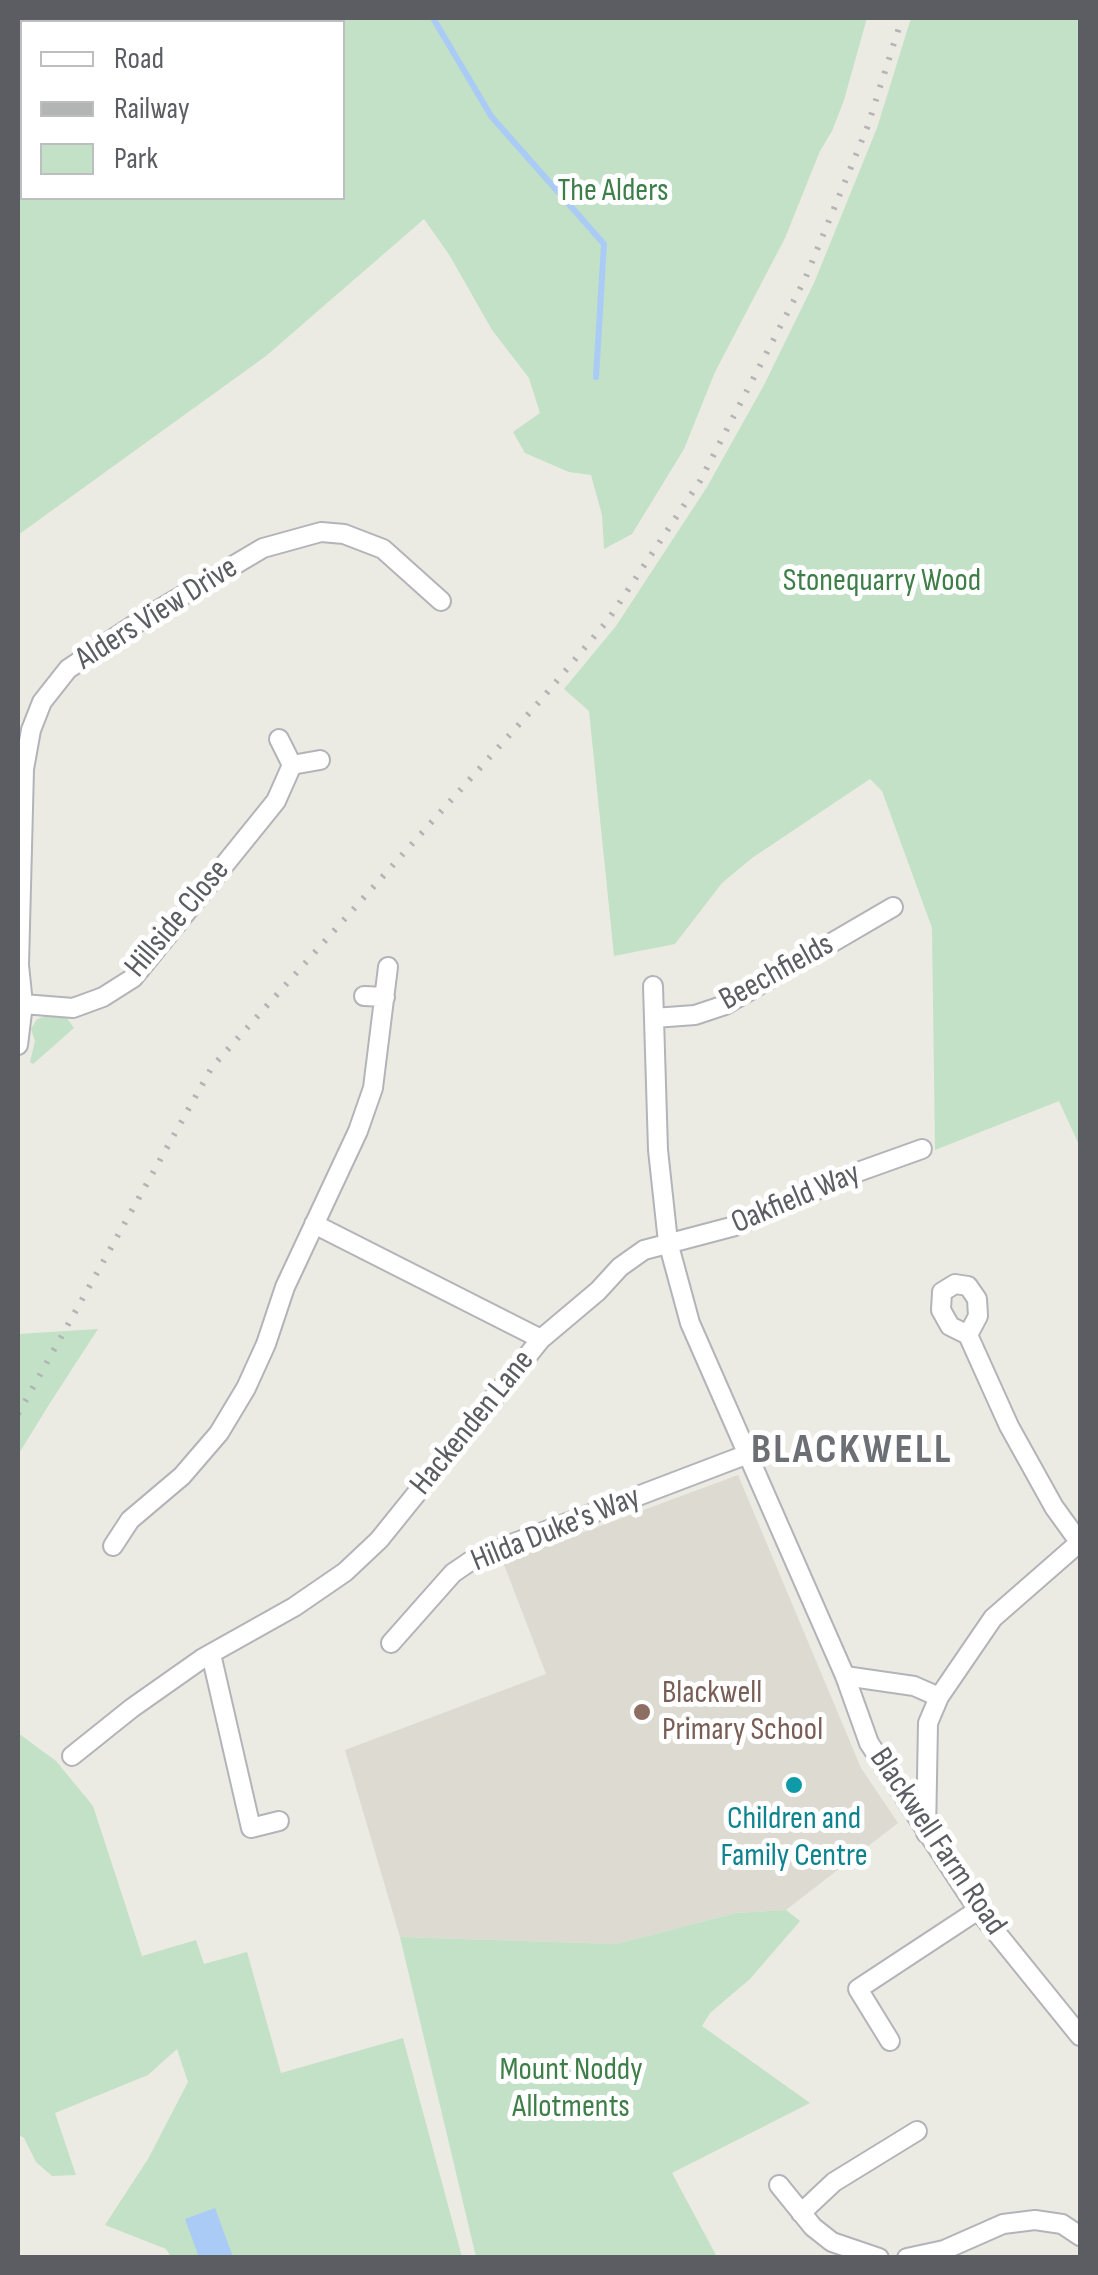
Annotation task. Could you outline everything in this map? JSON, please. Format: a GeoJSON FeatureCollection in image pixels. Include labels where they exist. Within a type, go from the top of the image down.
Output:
{"type":"FeatureCollection","features":[{"type":"Feature","properties":{"kind":"street","name":"Alders View Drive"},"geometry":{"type":"LineString","coordinates":[[18,1045],[22,1004],[24,769],[31,730],[42,702],[68,669],[142,618],[263,548],[321,532],[365,540],[384,549],[435,595],[416,606]]}},
{"type":"Feature","properties":{"kind":"street"},"geometry":{"type":"LineString","coordinates":[[279,740],[292,766],[320,760]]}},
{"type":"Feature","properties":{"kind":"street","name":"Hillside Close"},"geometry":{"type":"LineString","coordinates":[[22,1004],[72,1008],[103,997],[133,978],[276,801],[292,766]]}},
{"type":"Feature","properties":{"kind":"street","name":"Beechfields"},"geometry":{"type":"LineString","coordinates":[[654,1018],[695,1015],[725,1004],[893,908]]}},
{"type":"Feature","properties":{"kind":"street"},"geometry":{"type":"LineString","coordinates":[[113,1546],[130,1520],[182,1476],[219,1433],[253,1374],[285,1287],[374,1088],[388,966]]}},
{"type":"Feature","properties":{"kind":"street"},"geometry":{"type":"LineString","coordinates":[[653,986],[658,1150],[668,1242]]}},
{"type":"Feature","properties":{"kind":"street"},"geometry":{"type":"LineString","coordinates":[[364,996],[384,996]]}},
{"type":"Feature","properties":{"kind":"street","name":"Oakfield Way"},"geometry":{"type":"LineString","coordinates":[[668,1242],[734,1226],[855,1173],[922,1149]]}},
{"type":"Feature","properties":{"kind":"street"},"geometry":{"type":"LineString","coordinates":[[314,1224],[541,1338]]}},
{"type":"Feature","properties":{"kind":"street","name":"Hackenden Lane"},"geometry":{"type":"LineString","coordinates":[[72,1756],[132,1708],[211,1654],[332,1581],[379,1540],[541,1338],[620,1266],[644,1250],[668,1242]]}},
{"type":"Feature","properties":{"kind":"street","name":"Blackwell Farm Road"},"geometry":{"type":"LineString","coordinates":[[668,1242],[690,1323],[844,1676],[869,1743],[978,1910],[1080,2036]]}},
{"type":"Feature","properties":{"kind":"street"},"geometry":{"type":"LineString","coordinates":[[926,1833],[928,1723],[940,1698],[993,1618],[1080,1542],[1054,1506],[1009,1426],[968,1335]]}},
{"type":"Feature","properties":{"kind":"street","name":"Hilda Duke's Way"},"geometry":{"type":"LineString","coordinates":[[390,1644],[453,1573],[475,1558],[748,1454]]}},
{"type":"Feature","properties":{"kind":"street"},"geometry":{"type":"LineString","coordinates":[[211,1654],[251,1828],[279,1822]]}},
{"type":"Feature","properties":{"kind":"street"},"geometry":{"type":"LineString","coordinates":[[844,1676],[914,1686],[940,1698]]}},
{"type":"Feature","properties":{"kind":"street"},"geometry":{"type":"LineString","coordinates":[[890,2041],[858,1990],[978,1910]]}},
{"type":"Feature","properties":{"kind":"street"},"geometry":{"type":"LineString","coordinates":[[801,2212],[834,2182],[917,2130]]}},
{"type":"Feature","properties":{"kind":"street"},"geometry":{"type":"LineString","coordinates":[[779,2186],[813,2228],[832,2242],[879,2258]]}},
{"type":"Feature","properties":{"kind":"street"},"geometry":{"type":"LineString","coordinates":[[907,2258],[944,2254],[1004,2224],[1035,2220],[1062,2224],[1080,2236]]}},
{"type":"Feature","properties":{"kind":"shaded area","name":"Blackwell Primary School"},"geometry":{"type":"Polygon","coordinates":[[[738,1475],[861,1768],[898,1823],[786,1910],[736,1913],[616,1944],[400,1937],[345,1750],[546,1674],[503,1562],[738,1475]]]}},
{"type":"Feature","properties":{"kind":"green space","name":"The Alders"},"geometry":{"type":"Polygon","coordinates":[[[18,18],[867,18],[844,100],[785,238],[715,372],[684,449],[632,534],[604,549],[602,515],[591,475],[569,472],[525,453],[513,432],[540,413],[529,378],[492,330],[424,219],[266,356],[18,535],[18,18]]]}},
{"type":"Feature","properties":{"kind":"green space","name":"Stonequarry Wood"},"geometry":{"type":"Polygon","coordinates":[[[911,18],[1080,18],[1080,1147],[1059,1101],[935,1150],[932,928],[882,791],[870,779],[752,858],[722,883],[675,944],[614,956],[589,711],[564,689],[616,626],[707,487],[764,385],[814,283],[877,128],[911,18]]]}},
{"type":"Feature","properties":{"kind":"green space"},"geometry":{"type":"Polygon","coordinates":[[[62,1011],[74,1028],[33,1064],[30,1062],[35,1041],[31,1029],[37,1019],[62,1011]]]}},
{"type":"Feature","properties":{"kind":"green space"},"geometry":{"type":"Polygon","coordinates":[[[98,1329],[50,1403],[18,1455],[18,1334],[98,1329]]]}},
{"type":"Feature","properties":{"kind":"green space"},"geometry":{"type":"Polygon","coordinates":[[[18,1733],[56,1761],[93,1806],[142,1956],[196,1940],[204,1964],[247,1952],[281,2073],[403,2038],[462,2257],[171,2257],[166,2249],[105,2225],[148,2159],[188,2082],[177,2049],[148,2075],[55,2113],[76,2175],[52,2176],[36,2162],[18,2134],[18,1733]]]}},
{"type":"Feature","properties":{"kind":"green space","name":"Mount Noddy Allotments"},"geometry":{"type":"Polygon","coordinates":[[[786,1910],[800,1921],[750,1979],[710,2013],[702,2026],[810,2103],[672,2173],[717,2257],[476,2257],[400,1937],[616,1944],[736,1913],[786,1910]]]}},
{"type":"Feature","properties":{"kind":"water"},"geometry":{"type":"Polygon","coordinates":[[[215,2208],[233,2257],[199,2257],[185,2219],[215,2208]]]}},
{"type":"Feature","properties":{"kind":"waterway"},"geometry":{"type":"LineString","coordinates":[[433,18],[491,116],[604,244],[596,377]]}},
{"type":"Feature","properties":{"kind":"railway"},"geometry":{"type":"LineString","coordinates":[[18,1414],[212,1067],[608,620],[700,481],[805,279],[867,128],[902,18]]}},
{"type":"Feature","properties":{"kind":"place","name":"Blackwell Primary School"},"geometry":{"type":"Point","coordinates":[642,1712]}},
{"type":"Feature","properties":{"kind":"place","name":"Children and Family Centre"},"geometry":{"type":"Point","coordinates":[794,1785]}},
{"type":"Feature","properties":{"kind":"district","name":"BLACKWELL"},"geometry":{"type":"Point","coordinates":[852,1451]}}]}
